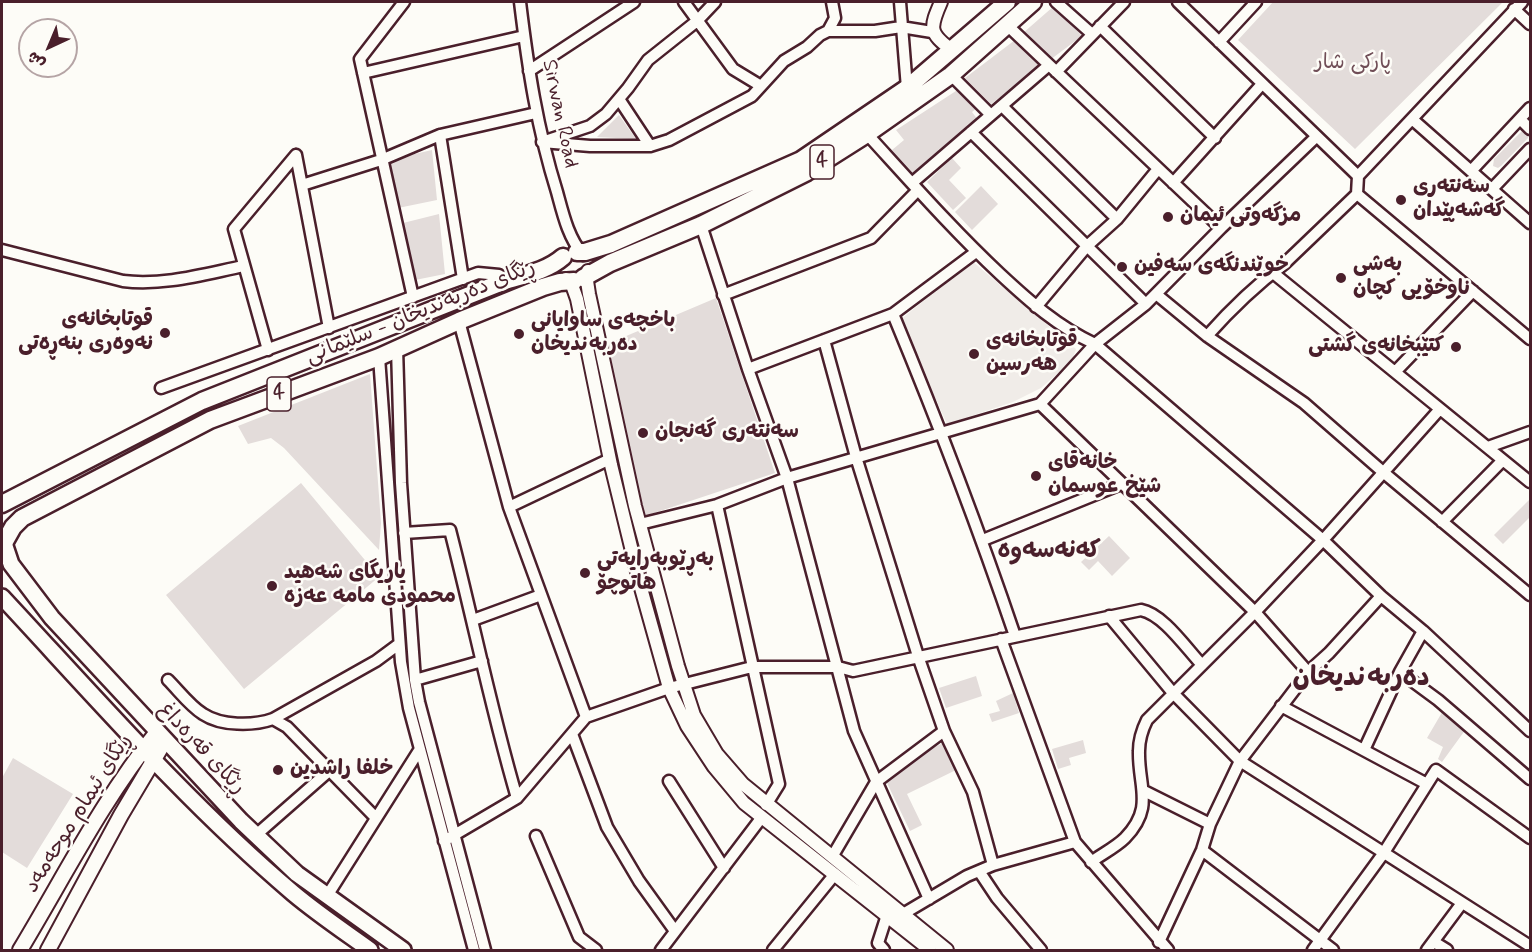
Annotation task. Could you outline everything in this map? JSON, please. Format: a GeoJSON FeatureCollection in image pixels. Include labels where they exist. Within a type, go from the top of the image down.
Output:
{"type":"FeatureCollection","features":[{"type":"Feature","properties":{"kind":"highway","name":"4"},"geometry":{"type":"LineString","coordinates":[[576,267],[611,244],[801,160],[907,88],[1007,2]]}},
{"type":"Feature","properties":{"kind":"highway","name":"4"},"geometry":{"type":"LineString","coordinates":[[576,267],[610,262],[701,225],[807,172],[867,134],[951,75],[1033,2]]}},
{"type":"Feature","properties":{"kind":"highway","name":"ڕێگای دەربەندیخان - سلێمانی"},"geometry":{"type":"LineString","coordinates":[[2,504],[202,401],[505,281],[542,270],[556,263],[576,267]]}},
{"type":"Feature","properties":{"kind":"highway","name":"ڕێگای دەربەندیخان - سلێمانی"},"geometry":{"type":"LineString","coordinates":[[3,539],[22,518],[210,420],[379,357],[459,321],[554,283],[576,267]]}},
{"type":"Feature","properties":{"kind":"main road","name":"ڕێگای قەرەداغ"},"geometry":{"type":"LineString","coordinates":[[3,539],[11,564],[52,618],[256,836],[297,874],[403,951]]}},
{"type":"Feature","properties":{"kind":"main road","name":"ڕێگای قەرەداغ"},"geometry":{"type":"LineString","coordinates":[[2,597],[149,754],[216,821],[294,894],[370,951]]}},
{"type":"Feature","properties":{"kind":"main road","name":"ڕێگای ئیمام موحەمەد"},"geometry":{"type":"LineString","coordinates":[[20,951],[106,805],[161,737]]}},
{"type":"Feature","properties":{"kind":"main road","name":"ڕێگای ئیمام موحەمەد"},"geometry":{"type":"LineString","coordinates":[[48,951],[121,815],[149,754]]}},
{"type":"Feature","properties":{"kind":"main road"},"geometry":{"type":"LineString","coordinates":[[106,805],[121,815]]}},
{"type":"Feature","properties":{"kind":"street"},"geometry":{"type":"LineString","coordinates":[[404,2],[360,59],[413,297]]}},
{"type":"Feature","properties":{"kind":"street","name":"Sirwan Road"},"geometry":{"type":"LineString","coordinates":[[520,2],[529,71],[542,142],[569,232],[576,267]]}},
{"type":"Feature","properties":{"kind":"street"},"geometry":{"type":"LineString","coordinates":[[529,71],[634,2]]}},
{"type":"Feature","properties":{"kind":"street"},"geometry":{"type":"LineString","coordinates":[[684,2],[733,69],[761,86]]}},
{"type":"Feature","properties":{"kind":"street"},"geometry":{"type":"LineString","coordinates":[[542,142],[590,126],[606,114],[648,60],[697,21],[715,2]]}},
{"type":"Feature","properties":{"kind":"street"},"geometry":{"type":"LineString","coordinates":[[828,31],[835,18],[832,2]]}},
{"type":"Feature","properties":{"kind":"street"},"geometry":{"type":"LineString","coordinates":[[900,2],[907,88]]}},
{"type":"Feature","properties":{"kind":"street"},"geometry":{"type":"LineString","coordinates":[[941,2],[932,23],[932,32],[939,41],[952,50]]}},
{"type":"Feature","properties":{"kind":"street"},"geometry":{"type":"LineString","coordinates":[[1056,2],[1096,30],[1215,138]]}},
{"type":"Feature","properties":{"kind":"street"},"geometry":{"type":"LineString","coordinates":[[723,295],[871,238],[915,186],[971,132],[1053,68],[1124,2]]}},
{"type":"Feature","properties":{"kind":"street"},"geometry":{"type":"LineString","coordinates":[[1178,2],[1358,176]]}},
{"type":"Feature","properties":{"kind":"street"},"geometry":{"type":"LineString","coordinates":[[1219,42],[1256,2]]}},
{"type":"Feature","properties":{"kind":"street"},"geometry":{"type":"LineString","coordinates":[[1207,336],[1231,309],[1284,264],[1357,194],[1358,176],[1518,5],[1530,24]]}},
{"type":"Feature","properties":{"kind":"street"},"geometry":{"type":"LineString","coordinates":[[1007,25],[1221,228]]}},
{"type":"Feature","properties":{"kind":"street"},"geometry":{"type":"LineString","coordinates":[[542,142],[590,146],[650,146],[669,140],[752,96],[784,61],[807,48],[820,35],[828,31],[875,31],[902,27],[932,32]]}},
{"type":"Feature","properties":{"kind":"street"},"geometry":{"type":"LineString","coordinates":[[363,73],[524,36]]}},
{"type":"Feature","properties":{"kind":"street"},"geometry":{"type":"LineString","coordinates":[[951,75],[991,115]]}},
{"type":"Feature","properties":{"kind":"street"},"geometry":{"type":"LineString","coordinates":[[1173,183],[1262,84]]}},
{"type":"Feature","properties":{"kind":"street"},"geometry":{"type":"LineString","coordinates":[[619,99],[650,146]]}},
{"type":"Feature","properties":{"kind":"street"},"geometry":{"type":"LineString","coordinates":[[1002,106],[1117,219]]}},
{"type":"Feature","properties":{"kind":"street"},"geometry":{"type":"LineString","coordinates":[[1471,171],[1530,108]]}},
{"type":"Feature","properties":{"kind":"street"},"geometry":{"type":"LineString","coordinates":[[302,185],[381,160],[440,135],[536,113]]}},
{"type":"Feature","properties":{"kind":"street"},"geometry":{"type":"LineString","coordinates":[[1412,119],[1530,223]]}},
{"type":"Feature","properties":{"kind":"street"},"geometry":{"type":"LineString","coordinates":[[1520,119],[1530,129]]}},
{"type":"Feature","properties":{"kind":"street"},"geometry":{"type":"LineString","coordinates":[[971,132],[1146,304]]}},
{"type":"Feature","properties":{"kind":"street"},"geometry":{"type":"LineString","coordinates":[[867,134],[976,252],[1036,307],[1076,335],[1095,344],[1323,540],[1381,596],[1423,631],[1530,731]]}},
{"type":"Feature","properties":{"kind":"street"},"geometry":{"type":"LineString","coordinates":[[440,135],[463,279]]}},
{"type":"Feature","properties":{"kind":"street"},"geometry":{"type":"LineString","coordinates":[[640,524],[717,505],[787,478],[1040,404],[1095,344],[1146,304],[1316,137]]}},
{"type":"Feature","properties":{"kind":"street"},"geometry":{"type":"LineString","coordinates":[[1492,189],[1530,148]]}},
{"type":"Feature","properties":{"kind":"street"},"geometry":{"type":"LineString","coordinates":[[268,350],[234,229],[296,154],[329,328]]}},
{"type":"Feature","properties":{"kind":"street"},"geometry":{"type":"LineString","coordinates":[[1036,307],[1087,246],[1117,219],[1158,169]]}},
{"type":"Feature","properties":{"kind":"street"},"geometry":{"type":"LineString","coordinates":[[1357,194],[1530,339]]}},
{"type":"Feature","properties":{"kind":"street"},"geometry":{"type":"LineString","coordinates":[[701,225],[748,369],[787,478],[854,731],[929,899]]}},
{"type":"Feature","properties":{"kind":"street"},"geometry":{"type":"LineString","coordinates":[[2,250],[123,281],[141,283],[158,283],[244,266]]}},
{"type":"Feature","properties":{"kind":"street"},"geometry":{"type":"LineString","coordinates":[[748,369],[893,314],[976,252]]}},
{"type":"Feature","properties":{"kind":"street"},"geometry":{"type":"LineString","coordinates":[[576,267],[577,299],[610,459],[641,588],[669,688],[687,726],[714,767],[744,803],[764,811],[832,857],[947,951]]}},
{"type":"Feature","properties":{"kind":"street"},"geometry":{"type":"LineString","coordinates":[[576,267],[589,294],[640,524],[694,715],[717,754],[764,811],[835,874],[930,951]]}},
{"type":"Feature","properties":{"kind":"street"},"geometry":{"type":"LineString","coordinates":[[1272,272],[1530,482]]}},
{"type":"Feature","properties":{"kind":"street"},"geometry":{"type":"LineString","coordinates":[[161,388],[463,279],[485,273],[500,274],[505,281]]}},
{"type":"Feature","properties":{"kind":"street"},"geometry":{"type":"LineString","coordinates":[[1395,372],[1473,291]]}},
{"type":"Feature","properties":{"kind":"street"},"geometry":{"type":"LineString","coordinates":[[1156,294],[1207,336],[1304,403],[1530,596]]}},
{"type":"Feature","properties":{"kind":"street"},"geometry":{"type":"LineString","coordinates":[[893,314],[983,540],[1015,636]]}},
{"type":"Feature","properties":{"kind":"street"},"geometry":{"type":"LineString","coordinates":[[459,321],[509,507],[586,717]]}},
{"type":"Feature","properties":{"kind":"street"},"geometry":{"type":"LineString","coordinates":[[824,340],[856,457],[918,656],[944,730],[973,792],[993,865]]}},
{"type":"Feature","properties":{"kind":"street"},"geometry":{"type":"LineString","coordinates":[[397,348],[401,483],[415,680],[485,951]]}},
{"type":"Feature","properties":{"kind":"street"},"geometry":{"type":"LineString","coordinates":[[379,357],[399,644],[409,708],[474,951]]}},
{"type":"Feature","properties":{"kind":"street"},"geometry":{"type":"LineString","coordinates":[[1040,404],[1256,612],[1308,672]]}},
{"type":"Feature","properties":{"kind":"street"},"geometry":{"type":"LineString","coordinates":[[1091,862],[1118,843],[1130,831],[1143,811],[1144,791],[1138,753],[1140,737],[1147,720],[1256,612],[1440,409]]}},
{"type":"Feature","properties":{"kind":"street"},"geometry":{"type":"LineString","coordinates":[[1488,447],[1530,432]]}},
{"type":"Feature","properties":{"kind":"street"},"geometry":{"type":"LineString","coordinates":[[509,507],[610,459]]}},
{"type":"Feature","properties":{"kind":"street"},"geometry":{"type":"LineString","coordinates":[[1442,522],[1503,460]]}},
{"type":"Feature","properties":{"kind":"street"},"geometry":{"type":"LineString","coordinates":[[983,540],[1121,484]]}},
{"type":"Feature","properties":{"kind":"street"},"geometry":{"type":"LineString","coordinates":[[661,951],[764,811],[778,784],[717,505]]}},
{"type":"Feature","properties":{"kind":"street"},"geometry":{"type":"LineString","coordinates":[[404,533],[450,530],[499,736],[517,798]]}},
{"type":"Feature","properties":{"kind":"street"},"geometry":{"type":"LineString","coordinates":[[473,620],[541,595]]}},
{"type":"Feature","properties":{"kind":"street"},"geometry":{"type":"LineString","coordinates":[[1159,942],[1240,761],[1308,672],[1329,653],[1381,596]]}},
{"type":"Feature","properties":{"kind":"street"},"geometry":{"type":"LineString","coordinates":[[444,841],[517,798],[586,717],[669,688],[752,667],[838,667],[853,671],[1134,610],[1148,611],[1161,621],[1202,664]]}},
{"type":"Feature","properties":{"kind":"street"},"geometry":{"type":"LineString","coordinates":[[1109,616],[1173,693],[1240,761],[1530,946]]}},
{"type":"Feature","properties":{"kind":"street"},"geometry":{"type":"LineString","coordinates":[[1364,750],[1400,672],[1423,631]]}},
{"type":"Feature","properties":{"kind":"street"},"geometry":{"type":"LineString","coordinates":[[1001,639],[1075,842],[1168,951]]}},
{"type":"Feature","properties":{"kind":"street"},"geometry":{"type":"LineString","coordinates":[[168,680],[203,715],[229,723],[259,723],[273,719],[376,661],[399,644]]}},
{"type":"Feature","properties":{"kind":"street"},"geometry":{"type":"LineString","coordinates":[[415,680],[482,661]]}},
{"type":"Feature","properties":{"kind":"street"},"geometry":{"type":"LineString","coordinates":[[1400,672],[1438,700],[1530,779]]}},
{"type":"Feature","properties":{"kind":"street"},"geometry":{"type":"LineString","coordinates":[[1281,706],[1427,784]]}},
{"type":"Feature","properties":{"kind":"street"},"geometry":{"type":"LineString","coordinates":[[273,719],[287,727],[376,818]]}},
{"type":"Feature","properties":{"kind":"street"},"geometry":{"type":"LineString","coordinates":[[832,857],[876,782],[944,730]]}},
{"type":"Feature","properties":{"kind":"street"},"geometry":{"type":"LineString","coordinates":[[572,734],[607,826],[639,881],[675,931]]}},
{"type":"Feature","properties":{"kind":"street"},"geometry":{"type":"LineString","coordinates":[[327,896],[420,749]]}},
{"type":"Feature","properties":{"kind":"street"},"geometry":{"type":"LineString","coordinates":[[1313,951],[1383,854],[1436,770],[1530,838]]}},
{"type":"Feature","properties":{"kind":"street"},"geometry":{"type":"LineString","coordinates":[[256,836],[329,771]]}},
{"type":"Feature","properties":{"kind":"street"},"geometry":{"type":"LineString","coordinates":[[669,781],[724,868]]}},
{"type":"Feature","properties":{"kind":"street"},"geometry":{"type":"LineString","coordinates":[[1144,791],[1210,824]]}},
{"type":"Feature","properties":{"kind":"street"},"geometry":{"type":"LineString","coordinates":[[537,836],[579,938],[596,951]]}},
{"type":"Feature","properties":{"kind":"street"},"geometry":{"type":"LineString","coordinates":[[903,914],[993,865],[1075,842]]}},
{"type":"Feature","properties":{"kind":"street"},"geometry":{"type":"LineString","coordinates":[[1202,850],[1333,951]]}},
{"type":"Feature","properties":{"kind":"street"},"geometry":{"type":"LineString","coordinates":[[979,871],[997,898],[1041,951]]}},
{"type":"Feature","properties":{"kind":"street"},"geometry":{"type":"LineString","coordinates":[[773,951],[835,874]]}},
{"type":"Feature","properties":{"kind":"street"},"geometry":{"type":"LineString","coordinates":[[1447,951],[1430,946],[1462,903]]}},
{"type":"Feature","properties":{"kind":"street"},"geometry":{"type":"LineString","coordinates":[[884,951],[879,943],[887,915]]}},
{"type":"Feature","properties":{"kind":"shaded area"},"geometry":{"type":"Polygon","coordinates":[[[972,261],[1076,349],[1072,361],[1041,388],[1013,402],[947,424],[900,320],[972,261]]]}},
{"type":"Feature","properties":{"kind":"green space","name":"پاركى شار"},"geometry":{"type":"Polygon","coordinates":[[[1273,2],[1503,2],[1355,149],[1238,40],[1273,2]]]}},
{"type":"Feature","properties":{"kind":"green space"},"geometry":{"type":"Polygon","coordinates":[[[1054,6],[1082,36],[991,104],[965,78],[1015,40],[1054,6]]]}},
{"type":"Feature","properties":{"kind":"green space"},"geometry":{"type":"Polygon","coordinates":[[[959,89],[977,108],[972,112],[978,120],[914,174],[892,150],[904,140],[896,130],[959,89]]]}},
{"type":"Feature","properties":{"kind":"green space"},"geometry":{"type":"Polygon","coordinates":[[[619,115],[636,139],[597,137],[619,115]]]}},
{"type":"Feature","properties":{"kind":"green space"},"geometry":{"type":"Polygon","coordinates":[[[1524,129],[1529,133],[1528,138],[1501,166],[1498,168],[1493,166],[1494,159],[1524,129]]]}},
{"type":"Feature","properties":{"kind":"green space"},"geometry":{"type":"Polygon","coordinates":[[[432,150],[437,200],[398,208],[388,160],[432,150]]]}},
{"type":"Feature","properties":{"kind":"green space"},"geometry":{"type":"Polygon","coordinates":[[[952,158],[961,168],[949,180],[966,198],[953,210],[927,182],[952,158]]]}},
{"type":"Feature","properties":{"kind":"green space"},"geometry":{"type":"Polygon","coordinates":[[[981,186],[998,204],[972,230],[955,212],[981,186]]]}},
{"type":"Feature","properties":{"kind":"green space"},"geometry":{"type":"Polygon","coordinates":[[[439,214],[445,274],[415,280],[403,223],[439,214]]]}},
{"type":"Feature","properties":{"kind":"green space"},"geometry":{"type":"Polygon","coordinates":[[[716,298],[775,473],[645,516],[605,345],[716,298]]]}},
{"type":"Feature","properties":{"kind":"green space"},"geometry":{"type":"Polygon","coordinates":[[[370,374],[381,523],[379,550],[284,448],[271,438],[248,444],[238,426],[370,374]]]}},
{"type":"Feature","properties":{"kind":"green space","name":"یاریگاى شه‌هید محمودى مامه‌ عه‌زه"},"geometry":{"type":"Polygon","coordinates":[[[301,483],[379,577],[244,689],[166,595],[301,483]]]}},
{"type":"Feature","properties":{"kind":"green space"},"geometry":{"type":"Polygon","coordinates":[[[1530,499],[1530,517],[1503,544],[1494,535],[1530,499]]]}},
{"type":"Feature","properties":{"kind":"green space"},"geometry":{"type":"Polygon","coordinates":[[[1109,536],[1130,558],[1112,576],[1098,561],[1089,570],[1081,562],[1109,536]]]}},
{"type":"Feature","properties":{"kind":"green space"},"geometry":{"type":"Polygon","coordinates":[[[976,676],[982,696],[946,708],[939,688],[976,676]]]}},
{"type":"Feature","properties":{"kind":"green space"},"geometry":{"type":"Polygon","coordinates":[[[1013,693],[1019,713],[992,722],[989,714],[1000,711],[996,701],[1013,693]]]}},
{"type":"Feature","properties":{"kind":"green space"},"geometry":{"type":"Polygon","coordinates":[[[1444,709],[1466,729],[1442,762],[1438,759],[1443,747],[1427,738],[1444,709]]]}},
{"type":"Feature","properties":{"kind":"green space"},"geometry":{"type":"Polygon","coordinates":[[[1083,740],[1086,753],[1069,758],[1071,765],[1058,769],[1052,749],[1083,740]]]}},
{"type":"Feature","properties":{"kind":"green space"},"geometry":{"type":"Polygon","coordinates":[[[943,743],[956,770],[907,794],[922,825],[910,831],[887,783],[914,757],[943,743]]]}},
{"type":"Feature","properties":{"kind":"green space"},"geometry":{"type":"Polygon","coordinates":[[[13,758],[73,794],[27,868],[2,852],[2,778],[13,758]]]}},
{"type":"Feature","properties":{"kind":"place","name":"سەنتەری گەشەپێدان"},"geometry":{"type":"Point","coordinates":[1401,200]}},
{"type":"Feature","properties":{"kind":"place","name":"مزگەوتی ئیمان"},"geometry":{"type":"Point","coordinates":[1168,217]}},
{"type":"Feature","properties":{"kind":"place","name":"خوێندنگەی سەفین"},"geometry":{"type":"Point","coordinates":[1122,267]}},
{"type":"Feature","properties":{"kind":"place","name":"بەشی ناوخۆیی کچان"},"geometry":{"type":"Point","coordinates":[1341,278]}},
{"type":"Feature","properties":{"kind":"place","name":"قوتابخانەی نەوەری بنەڕەتی"},"geometry":{"type":"Point","coordinates":[165,333]}},
{"type":"Feature","properties":{"kind":"place","name":"باخچەی ساوایانی دەربەندیخان"},"geometry":{"type":"Point","coordinates":[519,334]}},
{"type":"Feature","properties":{"kind":"place","name":"کتێبخانەی گشتی"},"geometry":{"type":"Point","coordinates":[1456,347]}},
{"type":"Feature","properties":{"kind":"place","name":"قوتابخانەی هەرسین"},"geometry":{"type":"Point","coordinates":[974,354]}},
{"type":"Feature","properties":{"kind":"place","name":"سەنتەری گەنجان"},"geometry":{"type":"Point","coordinates":[643,433]}},
{"type":"Feature","properties":{"kind":"place","name":"خانەقای شێخ عوسمان"},"geometry":{"type":"Point","coordinates":[1036,476]}},
{"type":"Feature","properties":{"kind":"place","name":"بەڕێوبەرایەتی هاتوچۆ"},"geometry":{"type":"Point","coordinates":[585,573]}},
{"type":"Feature","properties":{"kind":"place","name":"یاریگاى شه‌هید محمودى مامه‌ عه‌زه"},"geometry":{"type":"Point","coordinates":[272,586]}},
{"type":"Feature","properties":{"kind":"place","name":"خلفا راشدين"},"geometry":{"type":"Point","coordinates":[278,770]}},
{"type":"Feature","properties":{"kind":"district","name":"کەنەسەوە"},"geometry":{"type":"Point","coordinates":[1049,552]}},
{"type":"Feature","properties":{"kind":"district","name":"دەربەندیخان"},"geometry":{"type":"Point","coordinates":[1361,679]}}]}
